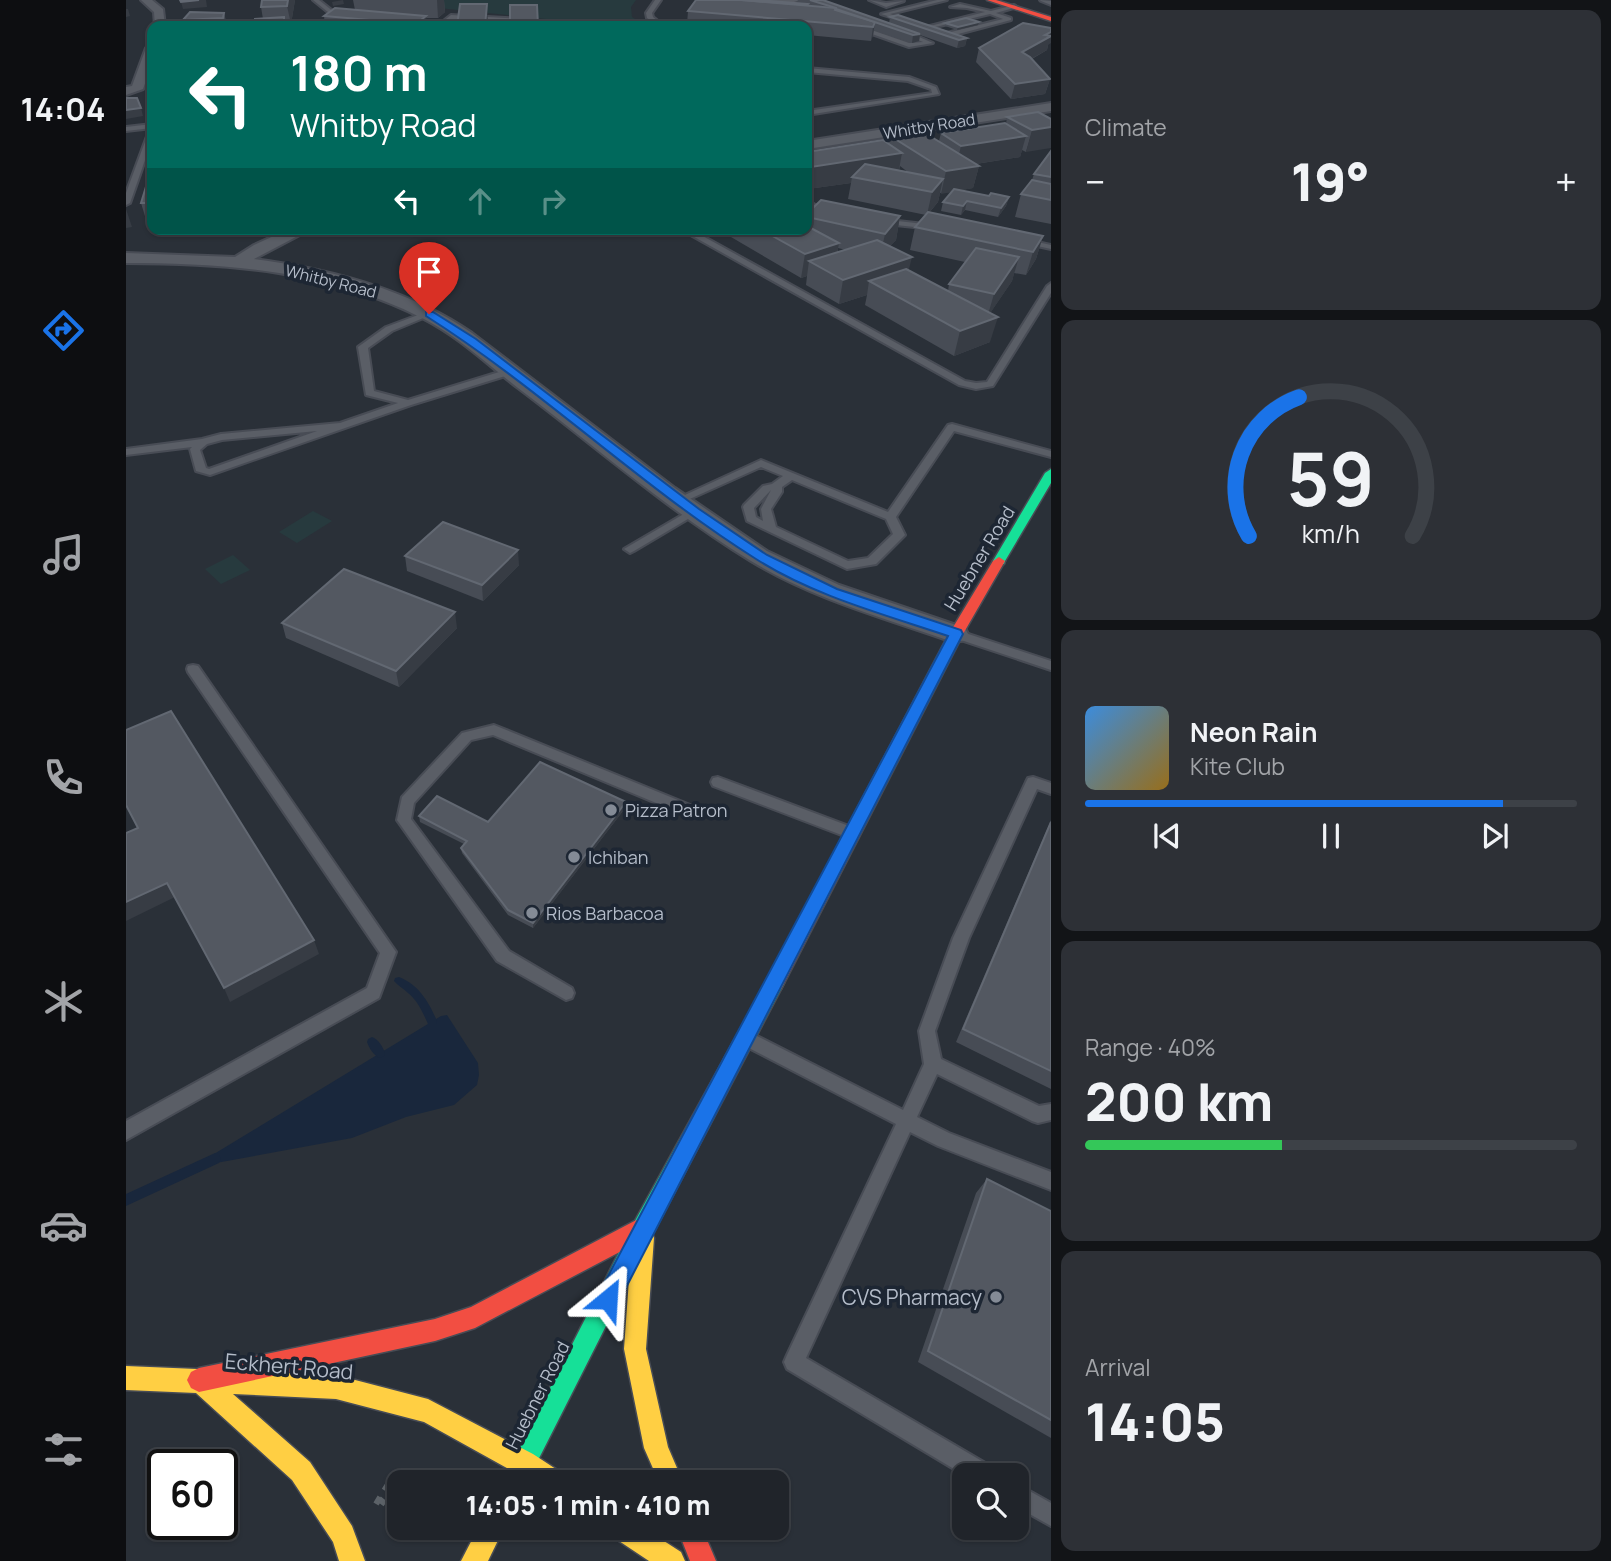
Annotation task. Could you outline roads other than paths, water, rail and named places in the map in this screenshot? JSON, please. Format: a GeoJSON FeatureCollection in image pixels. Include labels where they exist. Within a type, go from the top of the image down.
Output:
{"type":"FeatureCollection","features":[{"type":"Feature","properties":{"kind":"main road"},"geometry":{"type":"LineString","coordinates":[[989,6],[1014,7],[1051,19]]}},
{"type":"Feature","properties":{"kind":"main road","name":"Huebner Road"},"geometry":{"type":"LineString","coordinates":[[520,1470],[644,1227],[746,1038],[956,634],[1051,474]]}},
{"type":"Feature","properties":{"kind":"main road"},"geometry":{"type":"LineString","coordinates":[[199,1380],[435,1330],[475,1317],[644,1227]]}},
{"type":"Feature","properties":{"kind":"main road"},"geometry":{"type":"LineString","coordinates":[[644,1227],[635,1349],[656,1448],[666,1470]]}},
{"type":"Feature","properties":{"kind":"main road","name":"Eckhert Road"},"geometry":{"type":"LineString","coordinates":[[126,1378],[336,1387],[428,1410],[535,1470]]}},
{"type":"Feature","properties":{"kind":"main road"},"geometry":{"type":"LineString","coordinates":[[199,1380],[302,1471],[343,1535],[352,1561]]}},
{"type":"Feature","properties":{"kind":"main road"},"geometry":{"type":"LineString","coordinates":[[474,1561],[485,1540]]}},
{"type":"Feature","properties":{"kind":"main road"},"geometry":{"type":"LineString","coordinates":[[640,1540],[672,1561]]}},
{"type":"Feature","properties":{"kind":"main road"},"geometry":{"type":"LineString","coordinates":[[695,1540],[703,1561]]}},
{"type":"Feature","properties":{"kind":"street"},"geometry":{"type":"LineString","coordinates":[[146,0],[159,11],[160,21]]}},
{"type":"Feature","properties":{"kind":"street"},"geometry":{"type":"LineString","coordinates":[[131,90],[147,58]]}},
{"type":"Feature","properties":{"kind":"street","name":"Whitby Road"},"geometry":{"type":"LineString","coordinates":[[812,144],[1051,107]]}},
{"type":"Feature","properties":{"kind":"street","name":"Whitby Road"},"geometry":{"type":"LineString","coordinates":[[238,262],[260,248],[289,235]]}},
{"type":"Feature","properties":{"kind":"street","name":"Whitby Road"},"geometry":{"type":"LineString","coordinates":[[126,258],[238,262],[290,270],[358,284],[429,314],[472,341],[509,372],[687,505],[762,557],[832,592],[956,634]]}},
{"type":"Feature","properties":{"kind":"lane"},"geometry":{"type":"LineString","coordinates":[[316,0],[341,20],[350,20]]}},
{"type":"Feature","properties":{"kind":"lane"},"geometry":{"type":"LineString","coordinates":[[654,21],[650,18],[649,12],[658,0]]}},
{"type":"Feature","properties":{"kind":"lane"},"geometry":{"type":"LineString","coordinates":[[762,0],[795,1],[804,8]]}},
{"type":"Feature","properties":{"kind":"lane"},"geometry":{"type":"LineString","coordinates":[[872,0],[886,5],[906,0]]}},
{"type":"Feature","properties":{"kind":"lane"},"geometry":{"type":"LineString","coordinates":[[944,0],[884,14],[947,35],[1009,19],[989,6],[953,7]]}},
{"type":"Feature","properties":{"kind":"lane"},"geometry":{"type":"LineString","coordinates":[[1042,0],[1051,3]]}},
{"type":"Feature","properties":{"kind":"lane"},"geometry":{"type":"LineString","coordinates":[[755,5],[813,11]]}},
{"type":"Feature","properties":{"kind":"lane"},"geometry":{"type":"LineString","coordinates":[[925,28],[989,6]]}},
{"type":"Feature","properties":{"kind":"lane"},"geometry":{"type":"LineString","coordinates":[[900,19],[911,16]]}},
{"type":"Feature","properties":{"kind":"lane"},"geometry":{"type":"LineString","coordinates":[[446,21],[451,17],[535,21]]}},
{"type":"Feature","properties":{"kind":"lane"},"geometry":{"type":"LineString","coordinates":[[850,24],[909,45],[930,43],[896,30]]}},
{"type":"Feature","properties":{"kind":"lane"},"geometry":{"type":"LineString","coordinates":[[812,70],[909,79],[934,88],[936,94],[812,112]]}},
{"type":"Feature","properties":{"kind":"lane"},"geometry":{"type":"LineString","coordinates":[[126,129],[147,126]]}},
{"type":"Feature","properties":{"kind":"lane"},"geometry":{"type":"LineString","coordinates":[[126,203],[147,145]]}},
{"type":"Feature","properties":{"kind":"lane"},"geometry":{"type":"LineString","coordinates":[[812,205],[839,212]]}},
{"type":"Feature","properties":{"kind":"lane"},"geometry":{"type":"LineString","coordinates":[[865,217],[904,226],[942,228]]}},
{"type":"Feature","properties":{"kind":"lane"},"geometry":{"type":"LineString","coordinates":[[695,235],[961,383],[976,386],[990,384],[1051,286]]}},
{"type":"Feature","properties":{"kind":"lane"},"geometry":{"type":"LineString","coordinates":[[1015,239],[1051,247]]}},
{"type":"Feature","properties":{"kind":"lane"},"geometry":{"type":"LineString","coordinates":[[408,403],[369,393],[363,347],[389,328],[429,314]]}},
{"type":"Feature","properties":{"kind":"lane"},"geometry":{"type":"LineString","coordinates":[[203,442],[195,449],[201,471],[210,472],[408,403],[509,372]]}},
{"type":"Feature","properties":{"kind":"lane"},"geometry":{"type":"LineString","coordinates":[[126,452],[220,438],[343,426]]}},
{"type":"Feature","properties":{"kind":"lane"},"geometry":{"type":"LineString","coordinates":[[890,517],[952,427],[1051,454]]}},
{"type":"Feature","properties":{"kind":"lane"},"geometry":{"type":"LineString","coordinates":[[630,549],[687,505],[761,463],[791,475],[890,517],[899,535],[872,561],[848,565],[751,519],[748,507],[767,488],[776,486],[791,475]]}},
{"type":"Feature","properties":{"kind":"lane"},"geometry":{"type":"LineString","coordinates":[[771,528],[766,509],[777,492],[776,486]]}},
{"type":"Feature","properties":{"kind":"lane"},"geometry":{"type":"LineString","coordinates":[[956,634],[1051,666]]}},
{"type":"Feature","properties":{"kind":"lane"},"geometry":{"type":"LineString","coordinates":[[126,1131],[373,993],[388,952],[193,669]]}},
{"type":"Feature","properties":{"kind":"lane"},"geometry":{"type":"LineString","coordinates":[[566,993],[503,956],[404,820],[407,801],[467,736],[494,730],[690,811]]}},
{"type":"Feature","properties":{"kind":"lane"},"geometry":{"type":"LineString","coordinates":[[718,782],[852,833]]}},
{"type":"Feature","properties":{"kind":"lane"},"geometry":{"type":"LineString","coordinates":[[964,1463],[794,1362],[933,1064],[927,1031],[961,938],[1033,782],[1051,789]]}},
{"type":"Feature","properties":{"kind":"lane"},"geometry":{"type":"LineString","coordinates":[[746,1038],[944,1140],[1051,1181]]}},
{"type":"Feature","properties":{"kind":"lane"},"geometry":{"type":"LineString","coordinates":[[933,1064],[1038,1115],[1051,1112]]}},
{"type":"Feature","properties":{"kind":"lane"},"geometry":{"type":"LineString","coordinates":[[1029,1502],[1051,1515]]}},
{"type":"Feature","properties":{"kind":"water"},"geometry":{"type":"Polygon","coordinates":[[[447,1015],[478,1063],[479,1075],[477,1085],[454,1105],[406,1117],[352,1138],[216,1163],[214,1154],[441,1016],[447,1015]]]}},
{"type":"Feature","properties":{"kind":"waterway"},"geometry":{"type":"LineString","coordinates":[[399,981],[419,998],[432,1021]]}},
{"type":"Feature","properties":{"kind":"waterway"},"geometry":{"type":"LineString","coordinates":[[372,1042],[380,1053]]}},
{"type":"Feature","properties":{"kind":"waterway"},"geometry":{"type":"LineString","coordinates":[[126,1200],[215,1159]]}},
{"type":"Feature","properties":{"kind":"place","name":"Pizza Patron"},"geometry":{"type":"Point","coordinates":[611,810]}},
{"type":"Feature","properties":{"kind":"place","name":"Ichiban"},"geometry":{"type":"Point","coordinates":[574,857]}},
{"type":"Feature","properties":{"kind":"place","name":"Rios Barbacoa"},"geometry":{"type":"Point","coordinates":[532,913]}},
{"type":"Feature","properties":{"kind":"place","name":"CVS Pharmacy"},"geometry":{"type":"Point","coordinates":[996,1297]}}]}
